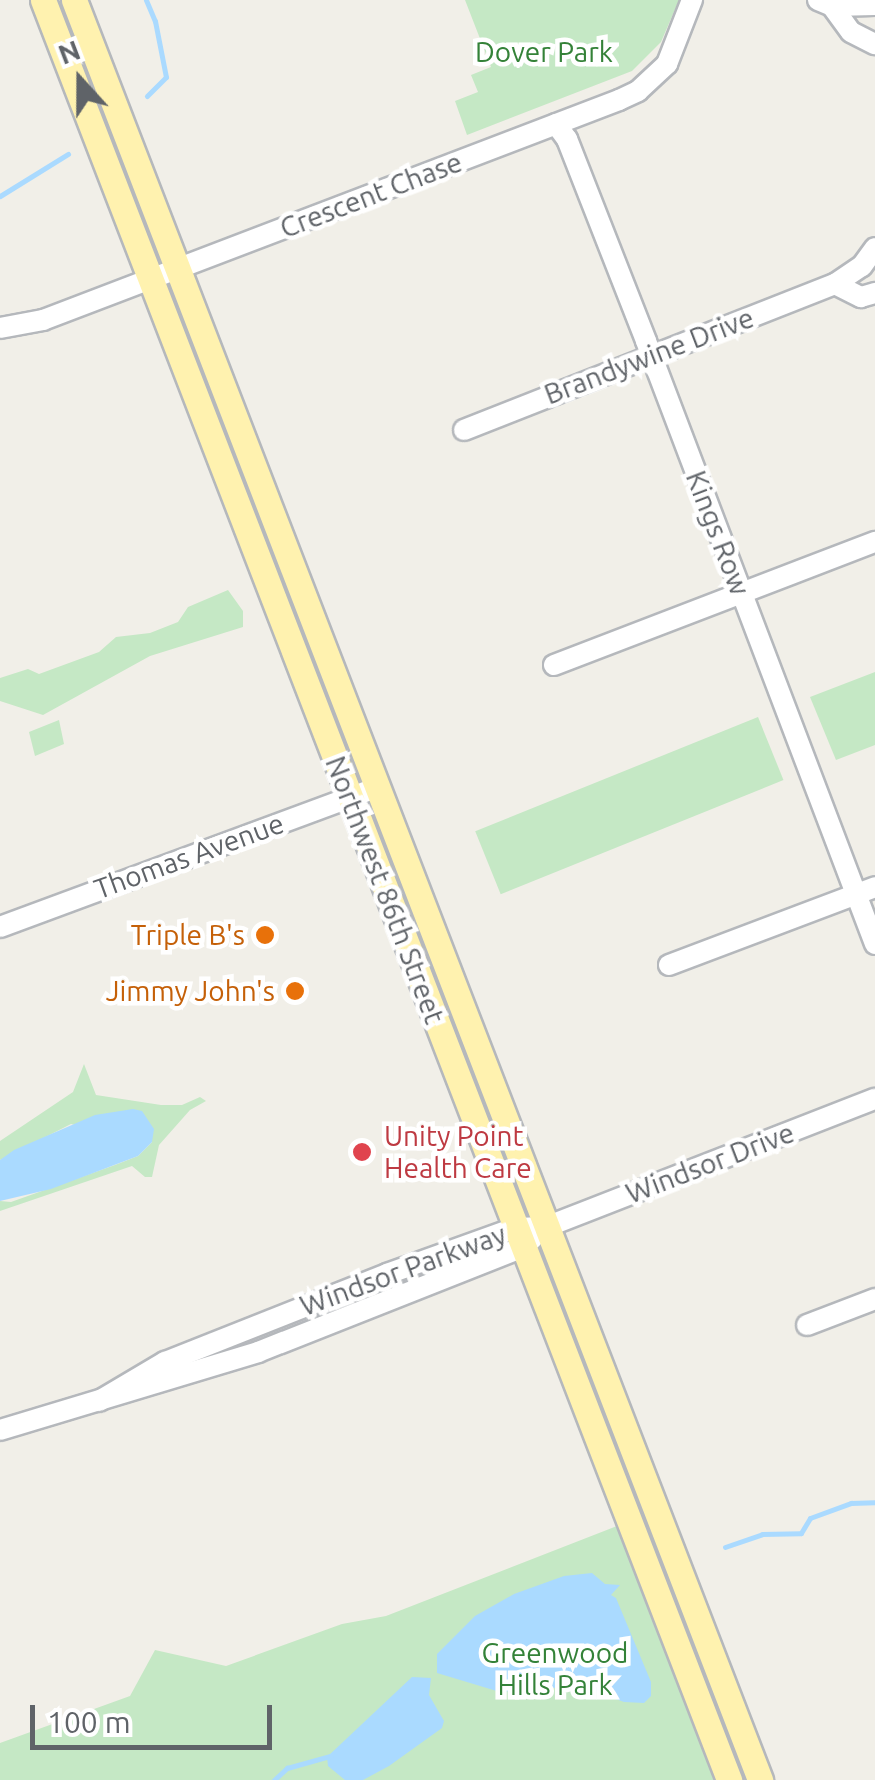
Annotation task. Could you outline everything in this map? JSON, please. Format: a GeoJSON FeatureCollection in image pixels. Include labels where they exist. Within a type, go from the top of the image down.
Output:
{"type":"FeatureCollection","features":[{"type":"Feature","properties":{"kind":"main road","name":"Northwest 86th Street"},"geometry":{"type":"LineString","coordinates":[[43,0],[728,1780]]}},
{"type":"Feature","properties":{"kind":"main road","name":"Northwest 86th Street"},"geometry":{"type":"LineString","coordinates":[[74,0],[760,1780]]}},
{"type":"Feature","properties":{"kind":"street","name":"Crescent Chase"},"geometry":{"type":"LineString","coordinates":[[0,328],[43,320],[619,100],[654,78],[667,64],[692,0]]}},
{"type":"Feature","properties":{"kind":"street"},"geometry":{"type":"LineString","coordinates":[[824,3],[875,5]]}},
{"type":"Feature","properties":{"kind":"street"},"geometry":{"type":"LineString","coordinates":[[824,3],[851,32],[875,44]]}},
{"type":"Feature","properties":{"kind":"street","name":"Kings Row"},"geometry":{"type":"LineString","coordinates":[[556,124],[567,139],[740,593],[866,890],[875,944]]}},
{"type":"Feature","properties":{"kind":"street","name":"Brandywine Drive"},"geometry":{"type":"LineString","coordinates":[[464,430],[835,284],[862,266],[875,248]]}},
{"type":"Feature","properties":{"kind":"street"},"geometry":{"type":"LineString","coordinates":[[835,284],[861,296],[875,293]]}},
{"type":"Feature","properties":{"kind":"street"},"geometry":{"type":"LineString","coordinates":[[554,664],[875,542]]}},
{"type":"Feature","properties":{"kind":"street","name":"Thomas Avenue"},"geometry":{"type":"LineString","coordinates":[[0,927],[378,787]]}},
{"type":"Feature","properties":{"kind":"street"},"geometry":{"type":"LineString","coordinates":[[669,965],[866,890]]}},
{"type":"Feature","properties":{"kind":"street","name":"Windsor Drive"},"geometry":{"type":"LineString","coordinates":[[546,1227],[875,1100]]}},
{"type":"Feature","properties":{"kind":"street","name":"Windsor Parkway"},"geometry":{"type":"LineString","coordinates":[[0,1430],[98,1400],[165,1362],[546,1227]]}},
{"type":"Feature","properties":{"kind":"street"},"geometry":{"type":"LineString","coordinates":[[807,1325],[875,1299]]}},
{"type":"Feature","properties":{"kind":"green space","name":"Dover Park"},"geometry":{"type":"Polygon","coordinates":[[[465,0],[679,0],[661,42],[632,71],[467,135],[455,101],[478,92],[471,75],[491,67],[465,0]]]}},
{"type":"Feature","properties":{"kind":"green space"},"geometry":{"type":"Polygon","coordinates":[[[228,590],[243,611],[243,627],[150,656],[43,715],[0,701],[0,678],[28,669],[39,674],[99,652],[116,637],[150,633],[178,622],[188,607],[228,590]]]}},
{"type":"Feature","properties":{"kind":"green space"},"geometry":{"type":"Polygon","coordinates":[[[875,672],[875,745],[836,760],[810,697],[875,672]]]}},
{"type":"Feature","properties":{"kind":"green space"},"geometry":{"type":"Polygon","coordinates":[[[758,717],[783,780],[501,894],[475,831],[758,717]]]}},
{"type":"Feature","properties":{"kind":"green space"},"geometry":{"type":"Polygon","coordinates":[[[59,720],[64,744],[35,756],[29,732],[59,720]]]}},
{"type":"Feature","properties":{"kind":"green space"},"geometry":{"type":"Polygon","coordinates":[[[84,1064],[96,1095],[161,1105],[182,1105],[200,1097],[206,1101],[190,1110],[159,1145],[152,1177],[145,1177],[132,1166],[0,1211],[0,1201],[11,1202],[115,1165],[138,1156],[152,1142],[71,1124],[0,1160],[0,1141],[73,1092],[84,1064]]]}},
{"type":"Feature","properties":{"kind":"green space","name":"Greenwood Hills Park"},"geometry":{"type":"Polygon","coordinates":[[[617,1526],[717,1780],[0,1780],[0,1743],[130,1696],[155,1650],[226,1666],[342,1624],[386,1616],[617,1526]]]}},
{"type":"Feature","properties":{"kind":"water"},"geometry":{"type":"Polygon","coordinates":[[[142,1111],[154,1129],[152,1142],[138,1156],[51,1189],[0,1201],[0,1160],[14,1150],[95,1115],[142,1111]]]}},
{"type":"Feature","properties":{"kind":"water"},"geometry":{"type":"Polygon","coordinates":[[[592,1573],[605,1584],[620,1585],[611,1595],[616,1598],[651,1682],[651,1696],[644,1703],[624,1702],[580,1686],[500,1692],[437,1673],[437,1654],[475,1616],[514,1594],[564,1576],[592,1573]]]}},
{"type":"Feature","properties":{"kind":"water"},"geometry":{"type":"Polygon","coordinates":[[[412,1677],[431,1678],[429,1695],[444,1721],[442,1728],[363,1780],[345,1780],[328,1766],[327,1757],[412,1677]]]}},
{"type":"Feature","properties":{"kind":"waterway"},"geometry":{"type":"LineString","coordinates":[[146,0],[155,21],[166,77],[147,96]]}},
{"type":"Feature","properties":{"kind":"waterway"},"geometry":{"type":"LineString","coordinates":[[0,196],[68,154]]}},
{"type":"Feature","properties":{"kind":"waterway"},"geometry":{"type":"LineString","coordinates":[[725,1547],[762,1534],[801,1533],[810,1518],[851,1503],[875,1502]]}},
{"type":"Feature","properties":{"kind":"waterway"},"geometry":{"type":"LineString","coordinates":[[274,1780],[287,1768],[330,1756]]}},
{"type":"Feature","properties":{"kind":"place","name":"Triple B's"},"geometry":{"type":"Point","coordinates":[265,935]}},
{"type":"Feature","properties":{"kind":"place","name":"Jimmy John's"},"geometry":{"type":"Point","coordinates":[295,991]}},
{"type":"Feature","properties":{"kind":"place","name":"Unity Point Health Care"},"geometry":{"type":"Point","coordinates":[362,1152]}}]}
